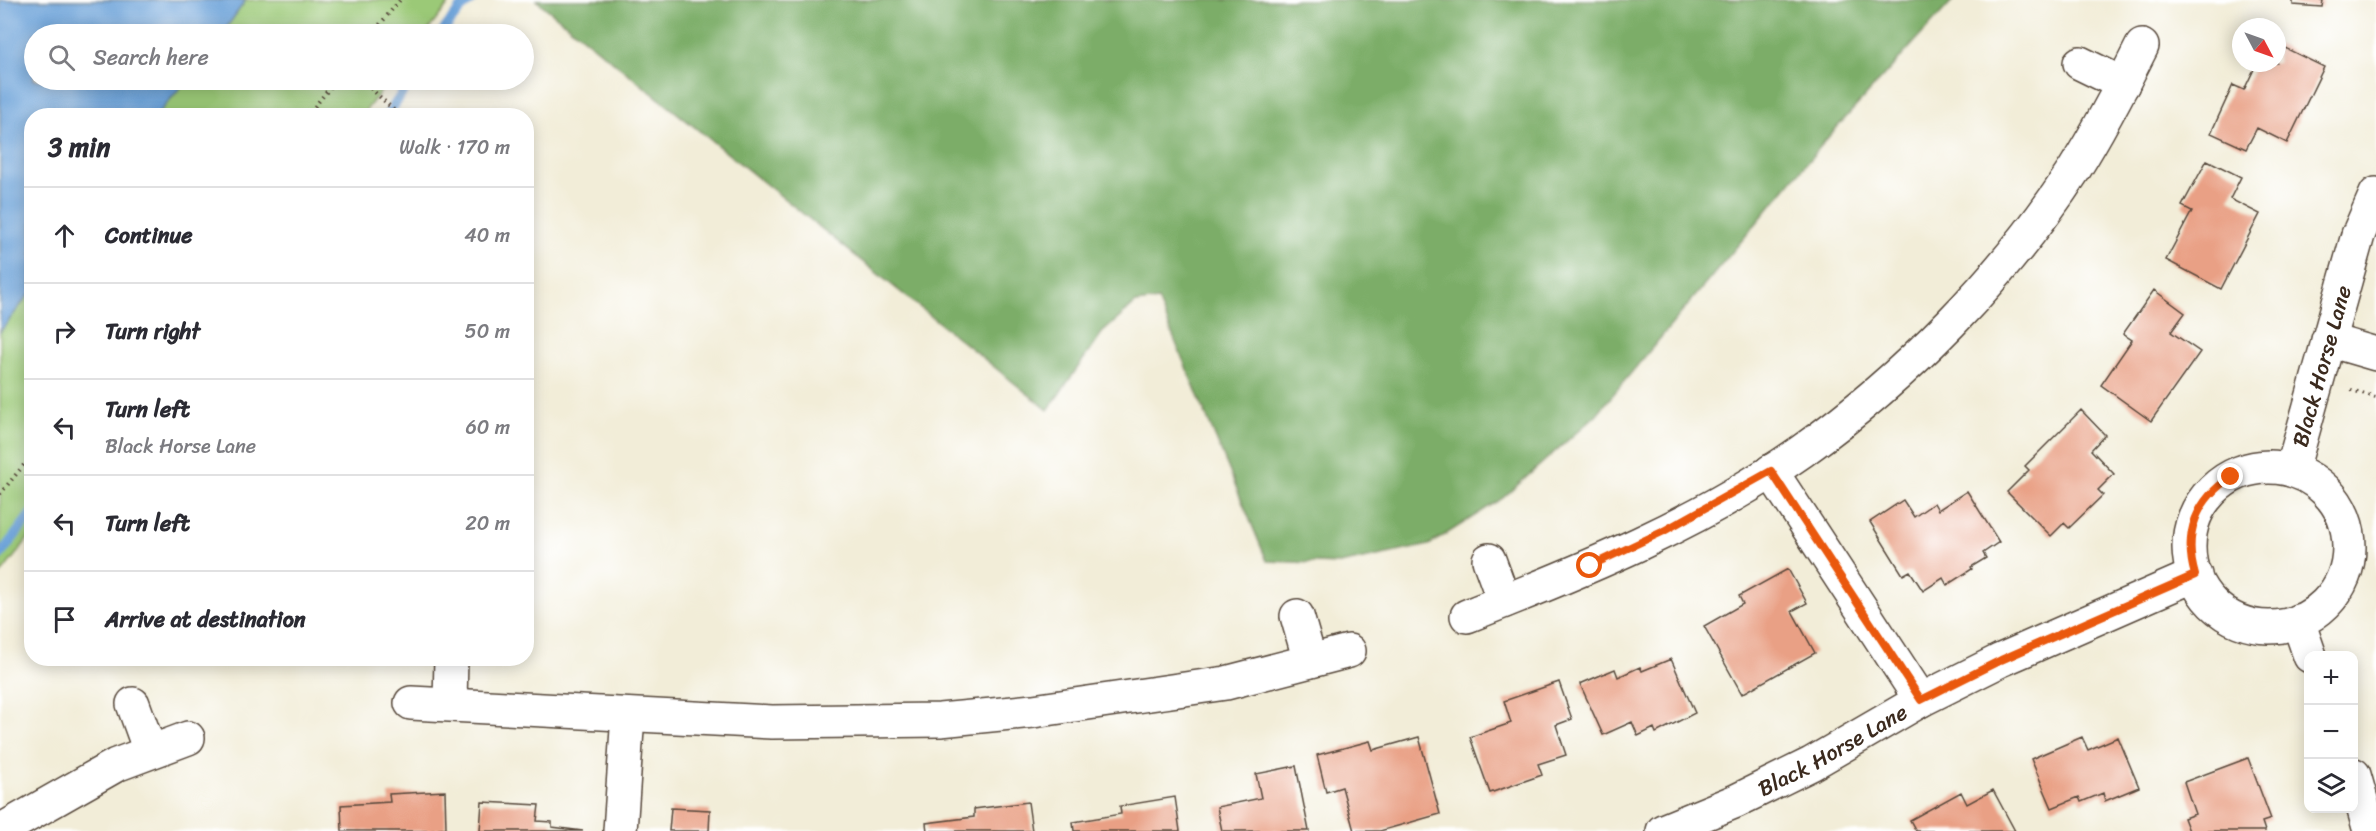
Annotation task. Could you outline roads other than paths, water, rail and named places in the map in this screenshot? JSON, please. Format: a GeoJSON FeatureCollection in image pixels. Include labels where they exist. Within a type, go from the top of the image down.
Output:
{"type":"FeatureCollection","features":[{"type":"Feature","properties":{"kind":"street"},"geometry":{"type":"LineString","coordinates":[[1467,616],[1662,532],[1771,471],[1849,414],[1916,356],[1974,298],[2034,225],[2073,171],[2142,46]]}},
{"type":"Feature","properties":{"kind":"street"},"geometry":{"type":"LineString","coordinates":[[2080,63],[2123,84]]}},
{"type":"Feature","properties":{"kind":"street","name":"Black Horse Lane"},"geometry":{"type":"LineString","coordinates":[[2292,470],[2358,235],[2376,194]]}},
{"type":"Feature","properties":{"kind":"street"},"geometry":{"type":"LineString","coordinates":[[2328,340],[2376,354]]}},
{"type":"Feature","properties":{"kind":"street"},"geometry":{"type":"LineString","coordinates":[[2275,467],[2292,470],[2311,478],[2338,506],[2349,537],[2346,568],[2341,582],[2325,604],[2298,621],[2276,626],[2244,623],[2220,609],[2202,590],[2195,575],[2189,548],[2193,522],[2203,502],[2218,485],[2231,477],[2253,469],[2275,467]]}},
{"type":"Feature","properties":{"kind":"street"},"geometry":{"type":"LineString","coordinates":[[1771,471],[1921,700]]}},
{"type":"Feature","properties":{"kind":"street"},"geometry":{"type":"LineString","coordinates":[[1489,560],[1504,601]]}},
{"type":"Feature","properties":{"kind":"street","name":"Black Horse Lane"},"geometry":{"type":"LineString","coordinates":[[1664,831],[1736,801],[1812,764],[1921,700],[2001,660],[2195,575]]}},
{"type":"Feature","properties":{"kind":"street"},"geometry":{"type":"LineString","coordinates":[[1297,616],[1310,662]]}},
{"type":"Feature","properties":{"kind":"street"},"geometry":{"type":"LineString","coordinates":[[2298,621],[2308,651]]}},
{"type":"Feature","properties":{"kind":"street"},"geometry":{"type":"LineString","coordinates":[[411,703],[450,703],[772,722],[940,720],[1033,711],[1226,683],[1349,651]]}},
{"type":"Feature","properties":{"kind":"street"},"geometry":{"type":"LineString","coordinates":[[450,703],[452,666]]}},
{"type":"Feature","properties":{"kind":"street"},"geometry":{"type":"LineString","coordinates":[[134,704],[150,751]]}},
{"type":"Feature","properties":{"kind":"street"},"geometry":{"type":"LineString","coordinates":[[620,831],[628,715]]}},
{"type":"Feature","properties":{"kind":"street"},"geometry":{"type":"LineString","coordinates":[[0,831],[116,765],[188,738]]}},
{"type":"Feature","properties":{"kind":"street"},"geometry":{"type":"LineString","coordinates":[[2358,789],[2370,831]]}},
{"type":"Feature","properties":{"kind":"water"},"geometry":{"type":"Polygon","coordinates":[[[0,0],[246,0],[229,24],[24,24],[24,90],[178,90],[163,108],[24,108],[24,301],[0,332],[0,0]]]}},
{"type":"Feature","properties":{"kind":"waterway"},"geometry":{"type":"LineString","coordinates":[[449,24],[460,9],[472,0]]}},
{"type":"Feature","properties":{"kind":"waterway"},"geometry":{"type":"LineString","coordinates":[[392,108],[404,90]]}},
{"type":"Feature","properties":{"kind":"waterway"},"geometry":{"type":"LineString","coordinates":[[0,555],[24,524]]}}]}
